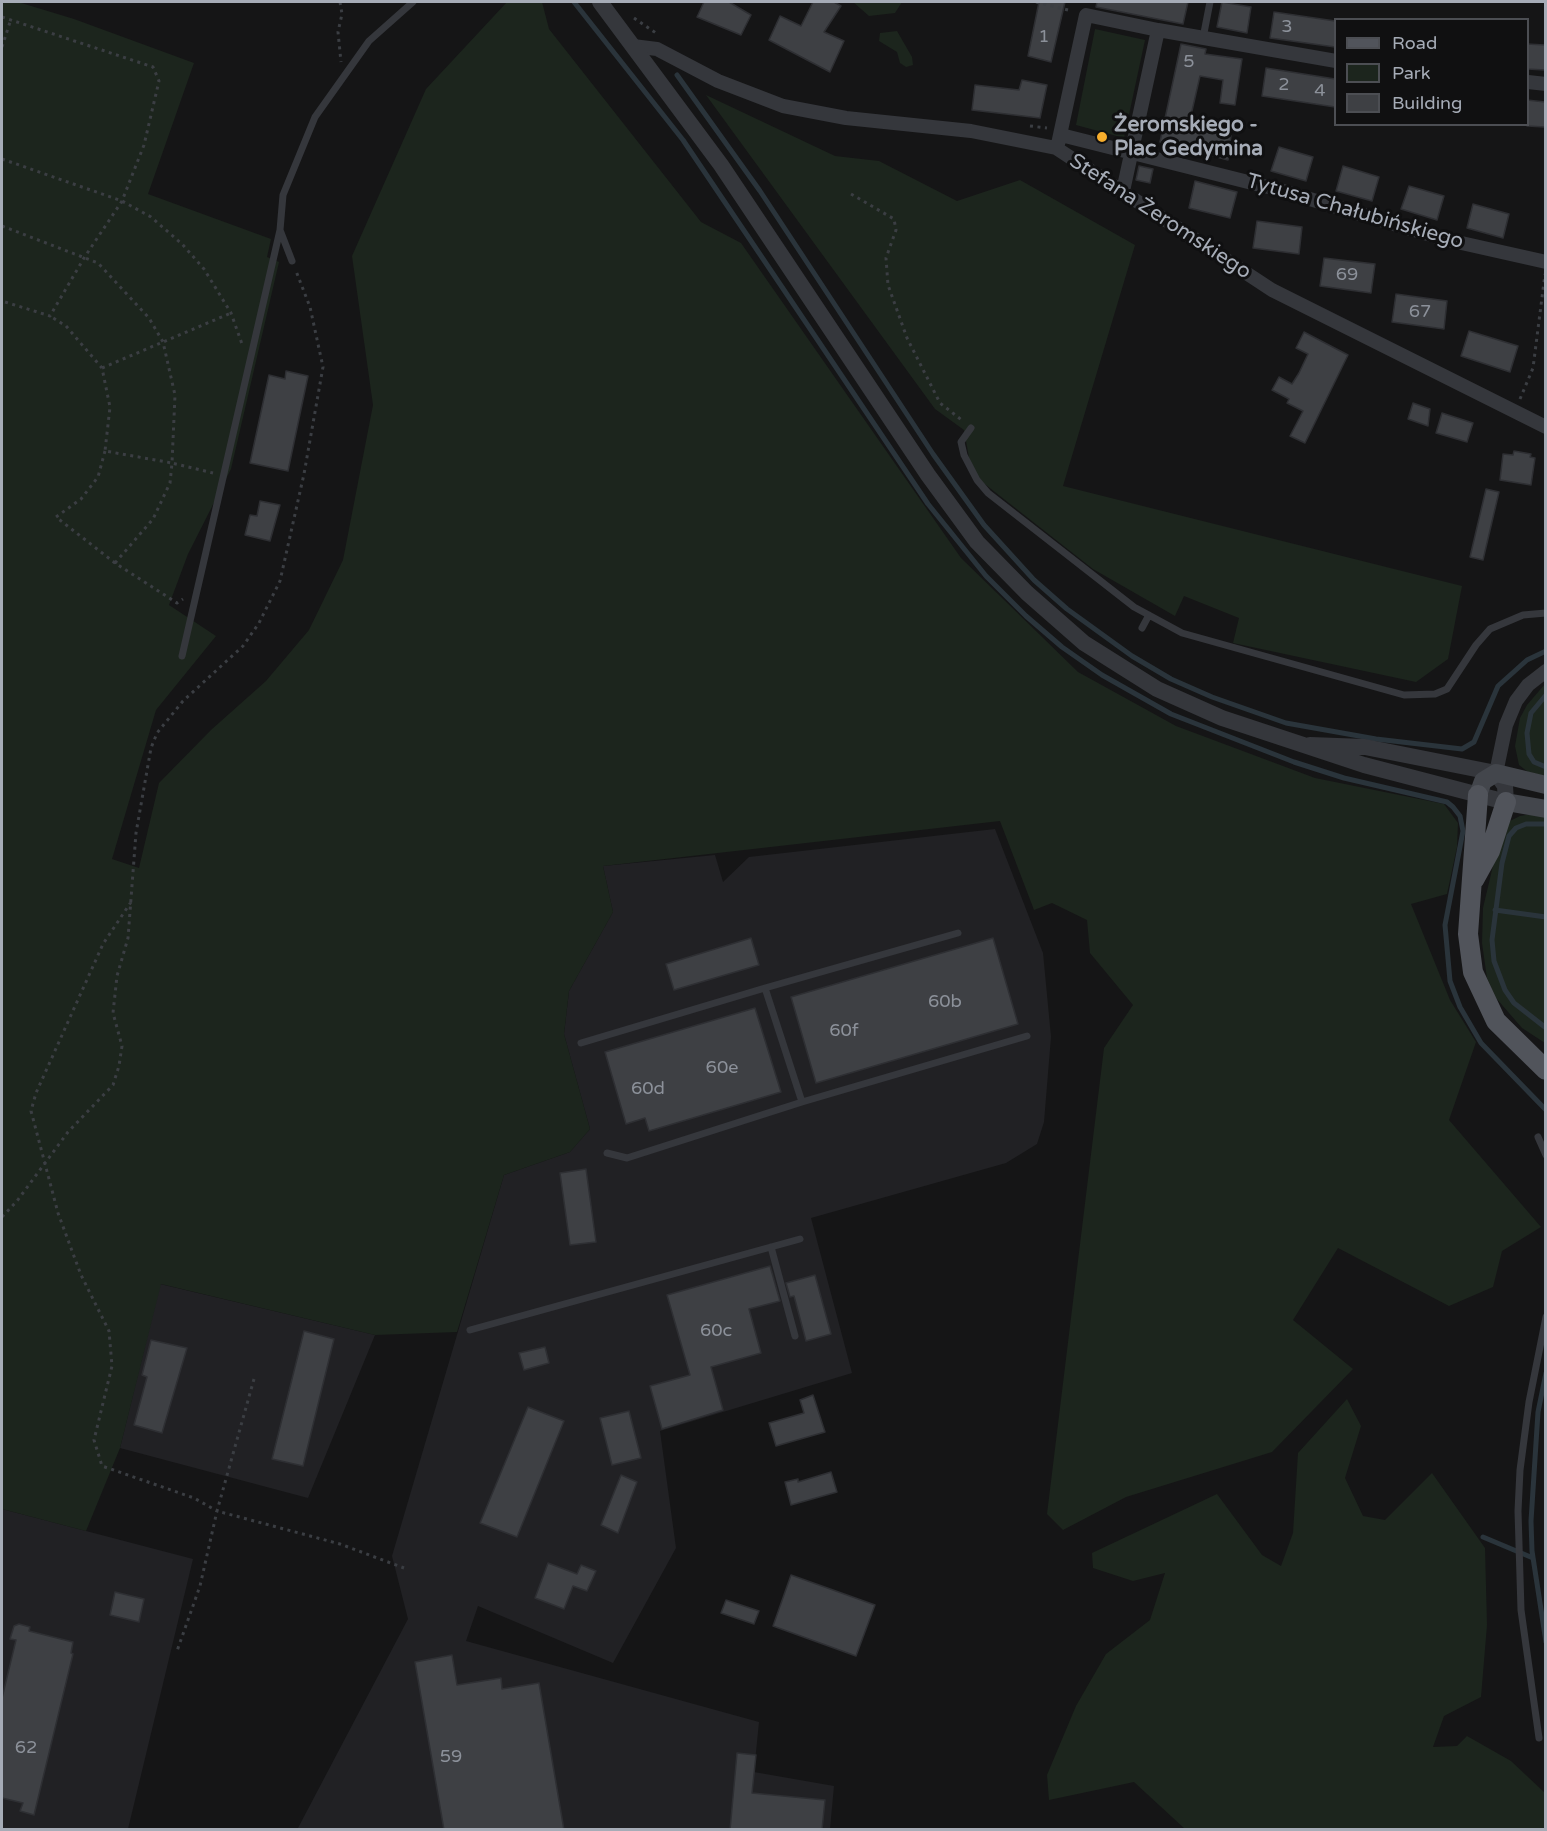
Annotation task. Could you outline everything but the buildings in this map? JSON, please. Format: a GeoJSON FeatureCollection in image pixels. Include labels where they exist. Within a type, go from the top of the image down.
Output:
{"type":"FeatureCollection","features":[{"type":"Feature","properties":{"kind":"main road"},"geometry":{"type":"LineString","coordinates":[[1545,785],[1496,773],[1483,781],[1478,795],[1472,854],[1474,880],[1468,934],[1473,972],[1496,1021],[1545,1070]]}},
{"type":"Feature","properties":{"kind":"main road"},"geometry":{"type":"LineString","coordinates":[[1474,880],[1490,851],[1506,802],[1545,809]]}},
{"type":"Feature","properties":{"kind":"main road"},"geometry":{"type":"LineString","coordinates":[[1521,1046],[1545,1057]]}},
{"type":"Feature","properties":{"kind":"street"},"geometry":{"type":"LineString","coordinates":[[600,2],[722,165],[928,475],[977,542],[1027,593],[1084,644],[1157,689],[1222,718],[1310,745],[1364,765],[1506,802],[1505,786],[1496,773],[1365,747],[1310,745]]}},
{"type":"Feature","properties":{"kind":"street"},"geometry":{"type":"LineString","coordinates":[[1060,137],[1086,15],[1334,61]]}},
{"type":"Feature","properties":{"kind":"street"},"geometry":{"type":"LineString","coordinates":[[1123,191],[1158,30]]}},
{"type":"Feature","properties":{"kind":"street","name":"Stefana Żeromskiego"},"geometry":{"type":"LineString","coordinates":[[633,46],[657,49],[718,81],[783,106],[846,117],[971,131],[1060,137],[1123,191],[1207,250],[1272,290],[1545,427]]}},
{"type":"Feature","properties":{"kind":"street"},"geometry":{"type":"LineString","coordinates":[[1529,82],[1545,84]]}},
{"type":"Feature","properties":{"kind":"street","name":"Tytusa Chałubińskiego"},"geometry":{"type":"LineString","coordinates":[[1060,137],[1131,152],[1276,189],[1448,240],[1545,261]]}},
{"type":"Feature","properties":{"kind":"street"},"geometry":{"type":"LineString","coordinates":[[1496,773],[1506,725],[1516,701],[1528,685],[1545,671]]}},
{"type":"Feature","properties":{"kind":"lane"},"geometry":{"type":"LineString","coordinates":[[182,656],[280,230],[283,195],[295,160],[315,117],[343,74],[369,41],[413,2]]}},
{"type":"Feature","properties":{"kind":"lane"},"geometry":{"type":"LineString","coordinates":[[1203,38],[1210,2]]}},
{"type":"Feature","properties":{"kind":"lane"},"geometry":{"type":"LineString","coordinates":[[280,230],[292,261]]}},
{"type":"Feature","properties":{"kind":"lane"},"geometry":{"type":"LineString","coordinates":[[971,428],[961,442],[964,455],[977,480],[988,493],[1073,562],[1149,615],[1182,633],[1404,695],[1435,694],[1447,689],[1476,645],[1490,629],[1523,615],[1545,613]]}},
{"type":"Feature","properties":{"kind":"lane"},"geometry":{"type":"LineString","coordinates":[[1143,628],[1149,615]]}},
{"type":"Feature","properties":{"kind":"lane"},"geometry":{"type":"LineString","coordinates":[[581,1043],[958,933]]}},
{"type":"Feature","properties":{"kind":"lane"},"geometry":{"type":"LineString","coordinates":[[765,988],[802,1102]]}},
{"type":"Feature","properties":{"kind":"lane"},"geometry":{"type":"LineString","coordinates":[[607,1153],[627,1158],[802,1102],[1028,1036]]}},
{"type":"Feature","properties":{"kind":"lane"},"geometry":{"type":"LineString","coordinates":[[1538,1137],[1545,1155]]}},
{"type":"Feature","properties":{"kind":"lane"},"geometry":{"type":"LineString","coordinates":[[470,1330],[800,1239]]}},
{"type":"Feature","properties":{"kind":"lane"},"geometry":{"type":"LineString","coordinates":[[771,1247],[795,1336]]}},
{"type":"Feature","properties":{"kind":"lane"},"geometry":{"type":"LineString","coordinates":[[1539,1738],[1521,1610],[1518,1511],[1520,1470],[1529,1402],[1545,1317]]}},
{"type":"Feature","properties":{"kind":"path"},"geometry":{"type":"LineString","coordinates":[[340,2],[342,14],[338,32],[343,74]]}},
{"type":"Feature","properties":{"kind":"path"},"geometry":{"type":"LineString","coordinates":[[1036,2],[1086,15]]}},
{"type":"Feature","properties":{"kind":"path"},"geometry":{"type":"LineString","coordinates":[[2,17],[153,67],[158,74],[158,91],[144,145],[122,201],[84,258],[50,316]]}},
{"type":"Feature","properties":{"kind":"path"},"geometry":{"type":"LineString","coordinates":[[632,17],[664,39]]}},
{"type":"Feature","properties":{"kind":"path"},"geometry":{"type":"LineString","coordinates":[[2,47],[11,19]]}},
{"type":"Feature","properties":{"kind":"path"},"geometry":{"type":"LineString","coordinates":[[1024,126],[1060,137]]}},
{"type":"Feature","properties":{"kind":"path"},"geometry":{"type":"LineString","coordinates":[[2,159],[122,201],[151,217],[182,244],[204,269],[231,313],[249,362]]}},
{"type":"Feature","properties":{"kind":"path"},"geometry":{"type":"LineString","coordinates":[[851,194],[894,219],[896,230],[886,258],[888,285],[907,338],[940,403],[971,428]]}},
{"type":"Feature","properties":{"kind":"path"},"geometry":{"type":"LineString","coordinates":[[2,226],[98,263],[149,318],[163,342],[175,395],[170,483],[153,519],[116,564]]}},
{"type":"Feature","properties":{"kind":"path"},"geometry":{"type":"LineString","coordinates":[[2,1217],[17,1201],[75,1125],[113,1085],[122,1046],[113,1013],[117,976],[128,938],[136,833],[151,748],[157,733],[183,701],[243,646],[259,623],[279,581],[323,367],[310,307],[292,261]]}},
{"type":"Feature","properties":{"kind":"path"},"geometry":{"type":"LineString","coordinates":[[1528,405],[1519,401],[1533,368],[1545,269]]}},
{"type":"Feature","properties":{"kind":"path"},"geometry":{"type":"LineString","coordinates":[[2,301],[50,316],[66,326],[102,368],[110,407],[105,451],[98,477],[81,499],[56,517],[116,564],[177,603],[198,590]]}},
{"type":"Feature","properties":{"kind":"path"},"geometry":{"type":"LineString","coordinates":[[102,368],[231,313]]}},
{"type":"Feature","properties":{"kind":"path"},"geometry":{"type":"LineString","coordinates":[[105,451],[224,475]]}},
{"type":"Feature","properties":{"kind":"path"},"geometry":{"type":"LineString","coordinates":[[132,901],[103,944],[36,1093],[32,1111],[58,1213],[81,1275],[109,1330],[111,1366],[94,1440],[102,1466],[194,1498],[217,1511],[340,1544],[404,1568]]}},
{"type":"Feature","properties":{"kind":"path"},"geometry":{"type":"LineString","coordinates":[[177,1651],[200,1586],[217,1511],[254,1379]]}},
{"type":"Feature","properties":{"kind":"shaded area"},"geometry":{"type":"Polygon","coordinates":[[[995,829],[1043,953],[1051,1037],[1044,1122],[1037,1144],[1006,1163],[811,1218],[852,1373],[660,1431],[676,1548],[613,1663],[478,1606],[466,1641],[759,1722],[754,1772],[834,1786],[830,1829],[298,1828],[408,1619],[392,1556],[504,1175],[570,1152],[590,1129],[564,1034],[569,991],[613,912],[603,866],[715,855],[723,882],[749,857],[995,829]]]}},
{"type":"Feature","properties":{"kind":"shaded area"},"geometry":{"type":"Polygon","coordinates":[[[160,1284],[375,1335],[308,1498],[120,1448],[160,1284]]]}},
{"type":"Feature","properties":{"kind":"shaded area"},"geometry":{"type":"Polygon","coordinates":[[[2,1509],[193,1559],[128,1829],[2,1829],[2,1509]]]}},
{"type":"Feature","properties":{"kind":"green space"},"geometry":{"type":"Polygon","coordinates":[[[2,2],[18,2],[74,19],[194,63],[148,194],[271,239],[267,257],[279,262],[231,469],[188,554],[169,605],[216,636],[156,710],[112,859],[139,868],[159,783],[211,730],[266,681],[309,630],[343,560],[373,405],[352,256],[426,89],[507,2],[542,2],[549,29],[701,222],[741,243],[961,558],[1078,672],[1176,726],[1315,778],[1444,804],[1458,823],[1457,847],[1447,894],[1411,904],[1450,1000],[1476,1042],[1449,1120],[1541,1227],[1502,1251],[1493,1287],[1449,1306],[1338,1248],[1293,1320],[1353,1369],[1272,1452],[1126,1497],[1063,1530],[1047,1514],[1104,1048],[1133,1005],[1090,953],[1087,920],[1052,903],[1034,910],[1000,821],[603,866],[613,912],[569,991],[564,1034],[590,1129],[570,1152],[504,1175],[457,1332],[375,1335],[161,1284],[120,1448],[86,1531],[2,1509],[2,2]]]}},
{"type":"Feature","properties":{"kind":"green space"},"geometry":{"type":"Polygon","coordinates":[[[853,2],[902,2],[895,13],[869,16],[853,2]]]}},
{"type":"Feature","properties":{"kind":"green space"},"geometry":{"type":"Polygon","coordinates":[[[1095,29],[1145,40],[1124,138],[1076,125],[1095,29]]]}},
{"type":"Feature","properties":{"kind":"green space"},"geometry":{"type":"Polygon","coordinates":[[[897,31],[912,57],[913,65],[906,67],[900,63],[897,52],[879,41],[880,33],[897,31]]]}},
{"type":"Feature","properties":{"kind":"green space"},"geometry":{"type":"Polygon","coordinates":[[[706,95],[835,156],[879,161],[957,201],[1020,180],[1135,245],[1063,486],[1462,586],[1448,659],[1416,682],[1233,643],[1239,618],[1184,596],[1175,616],[1093,569],[972,474],[964,430],[935,409],[706,95]]]}},
{"type":"Feature","properties":{"kind":"green space"},"geometry":{"type":"Polygon","coordinates":[[[1545,684],[1545,776],[1528,772],[1519,765],[1515,746],[1520,718],[1527,705],[1545,684]]]}},
{"type":"Feature","properties":{"kind":"green space"},"geometry":{"type":"Polygon","coordinates":[[[1531,814],[1545,815],[1545,1043],[1522,1028],[1496,998],[1487,978],[1482,943],[1483,908],[1496,853],[1510,821],[1531,814]]]}},
{"type":"Feature","properties":{"kind":"green space"},"geometry":{"type":"Polygon","coordinates":[[[1347,1399],[1361,1426],[1345,1478],[1363,1516],[1385,1520],[1432,1473],[1485,1548],[1487,1625],[1481,1697],[1444,1716],[1433,1747],[1457,1746],[1467,1736],[1511,1761],[1545,1793],[1545,1829],[1185,1829],[1134,1782],[1049,1800],[1047,1775],[1076,1706],[1106,1654],[1150,1620],[1165,1573],[1133,1581],[1093,1568],[1092,1553],[1217,1494],[1262,1555],[1281,1566],[1293,1533],[1298,1453],[1347,1399]]]}},
{"type":"Feature","properties":{"kind":"waterway"},"geometry":{"type":"LineString","coordinates":[[574,2],[683,140],[928,504],[986,576],[1026,616],[1062,647],[1102,675],[1171,714],[1294,762],[1344,778],[1447,802],[1453,807],[1460,816],[1463,831],[1445,925],[1450,981],[1460,1007],[1481,1043],[1546,1110]]}},
{"type":"Feature","properties":{"kind":"waterway"},"geometry":{"type":"LineString","coordinates":[[677,75],[760,191],[933,454],[984,525],[1034,580],[1067,609],[1132,656],[1171,679],[1212,697],[1286,723],[1376,739],[1462,749],[1474,742],[1498,686],[1527,660],[1546,651]]}},
{"type":"Feature","properties":{"kind":"waterway"},"geometry":{"type":"LineString","coordinates":[[1546,695],[1531,713],[1527,733],[1529,754],[1534,762],[1546,767]]}},
{"type":"Feature","properties":{"kind":"waterway"},"geometry":{"type":"LineString","coordinates":[[1546,824],[1526,824],[1516,828],[1509,836],[1502,863],[1492,940],[1494,961],[1505,990],[1514,1003],[1546,1028]]}},
{"type":"Feature","properties":{"kind":"waterway"},"geometry":{"type":"LineString","coordinates":[[1495,910],[1546,917]]}},
{"type":"Feature","properties":{"kind":"waterway"},"geometry":{"type":"LineString","coordinates":[[1546,1373],[1538,1412],[1531,1521],[1532,1551],[1546,1642]]}},
{"type":"Feature","properties":{"kind":"waterway"},"geometry":{"type":"LineString","coordinates":[[1483,1537],[1533,1558]]}},
{"type":"Feature","properties":{"kind":"place","name":"Żeromskiego - Plac Gedymina"},"geometry":{"type":"Point","coordinates":[1102,137]}}]}
